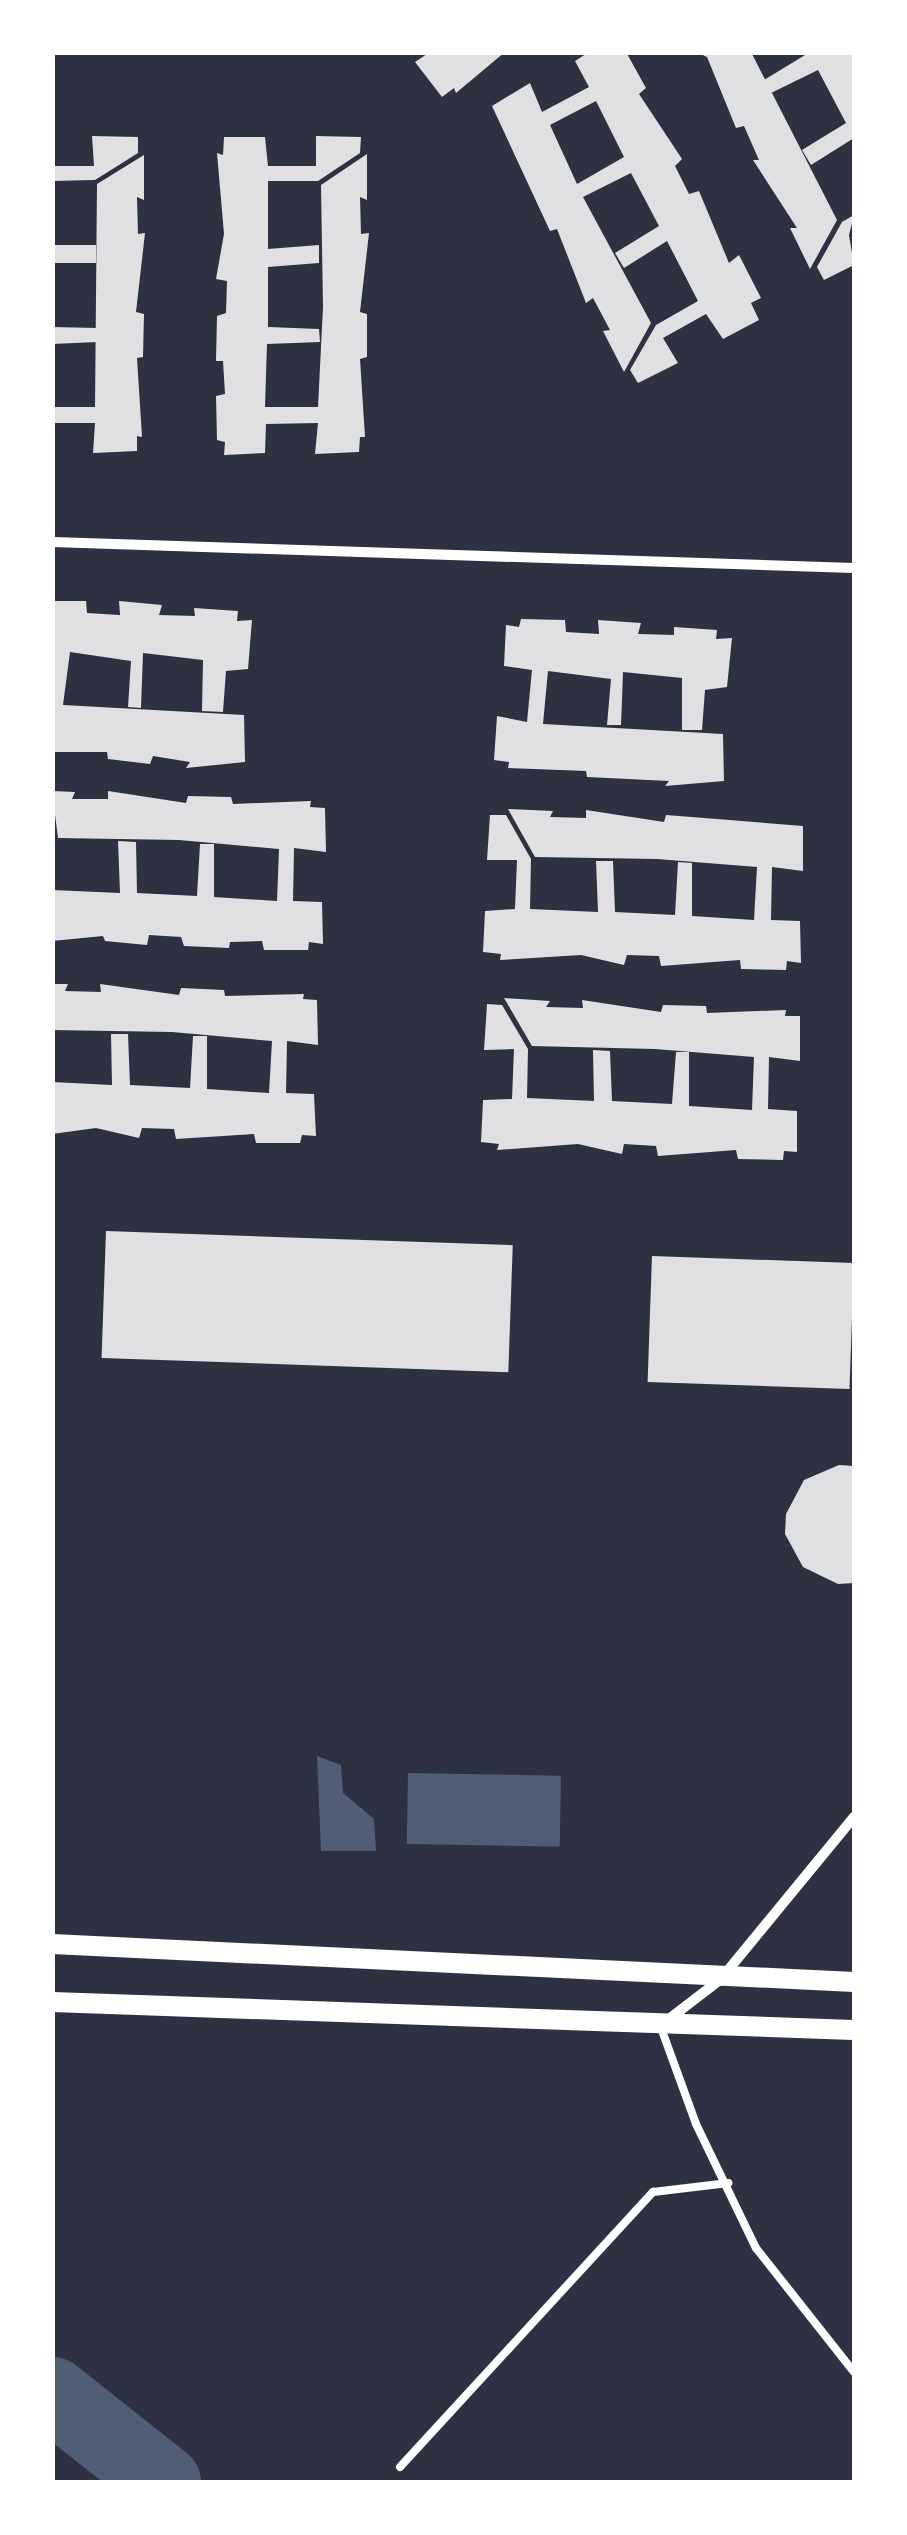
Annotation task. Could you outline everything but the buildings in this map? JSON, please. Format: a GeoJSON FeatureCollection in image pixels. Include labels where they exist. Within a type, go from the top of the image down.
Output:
{"type":"FeatureCollection","features":[{"type":"Feature","properties":{"kind":"main road"},"geometry":{"type":"LineString","coordinates":[[52,1944],[720,1980],[854,1982]]}},
{"type":"Feature","properties":{"kind":"main road"},"geometry":{"type":"LineString","coordinates":[[52,2002],[854,2030]]}},
{"type":"Feature","properties":{"kind":"street"},"geometry":{"type":"LineString","coordinates":[[52,542],[854,568]]}},
{"type":"Feature","properties":{"kind":"street"},"geometry":{"type":"LineString","coordinates":[[660,2025],[720,1980],[854,1817]]}},
{"type":"Feature","properties":{"kind":"lane"},"geometry":{"type":"LineString","coordinates":[[660,2025],[696,2124],[728,2183],[756,2248],[854,2372]]}},
{"type":"Feature","properties":{"kind":"lane"},"geometry":{"type":"LineString","coordinates":[[400,2468],[653,2192],[728,2183]]}},
{"type":"Feature","properties":{"kind":"water"},"geometry":{"type":"Polygon","coordinates":[[[317,1756],[341,1765],[343,1793],[374,1819],[376,1851],[321,1851],[317,1756]]]}},
{"type":"Feature","properties":{"kind":"water"},"geometry":{"type":"Polygon","coordinates":[[[408,1773],[561,1776],[560,1847],[407,1844],[408,1773]]]}},
{"type":"Feature","properties":{"kind":"waterway"},"geometry":{"type":"LineString","coordinates":[[52,2394],[163,2482]]}}]}
